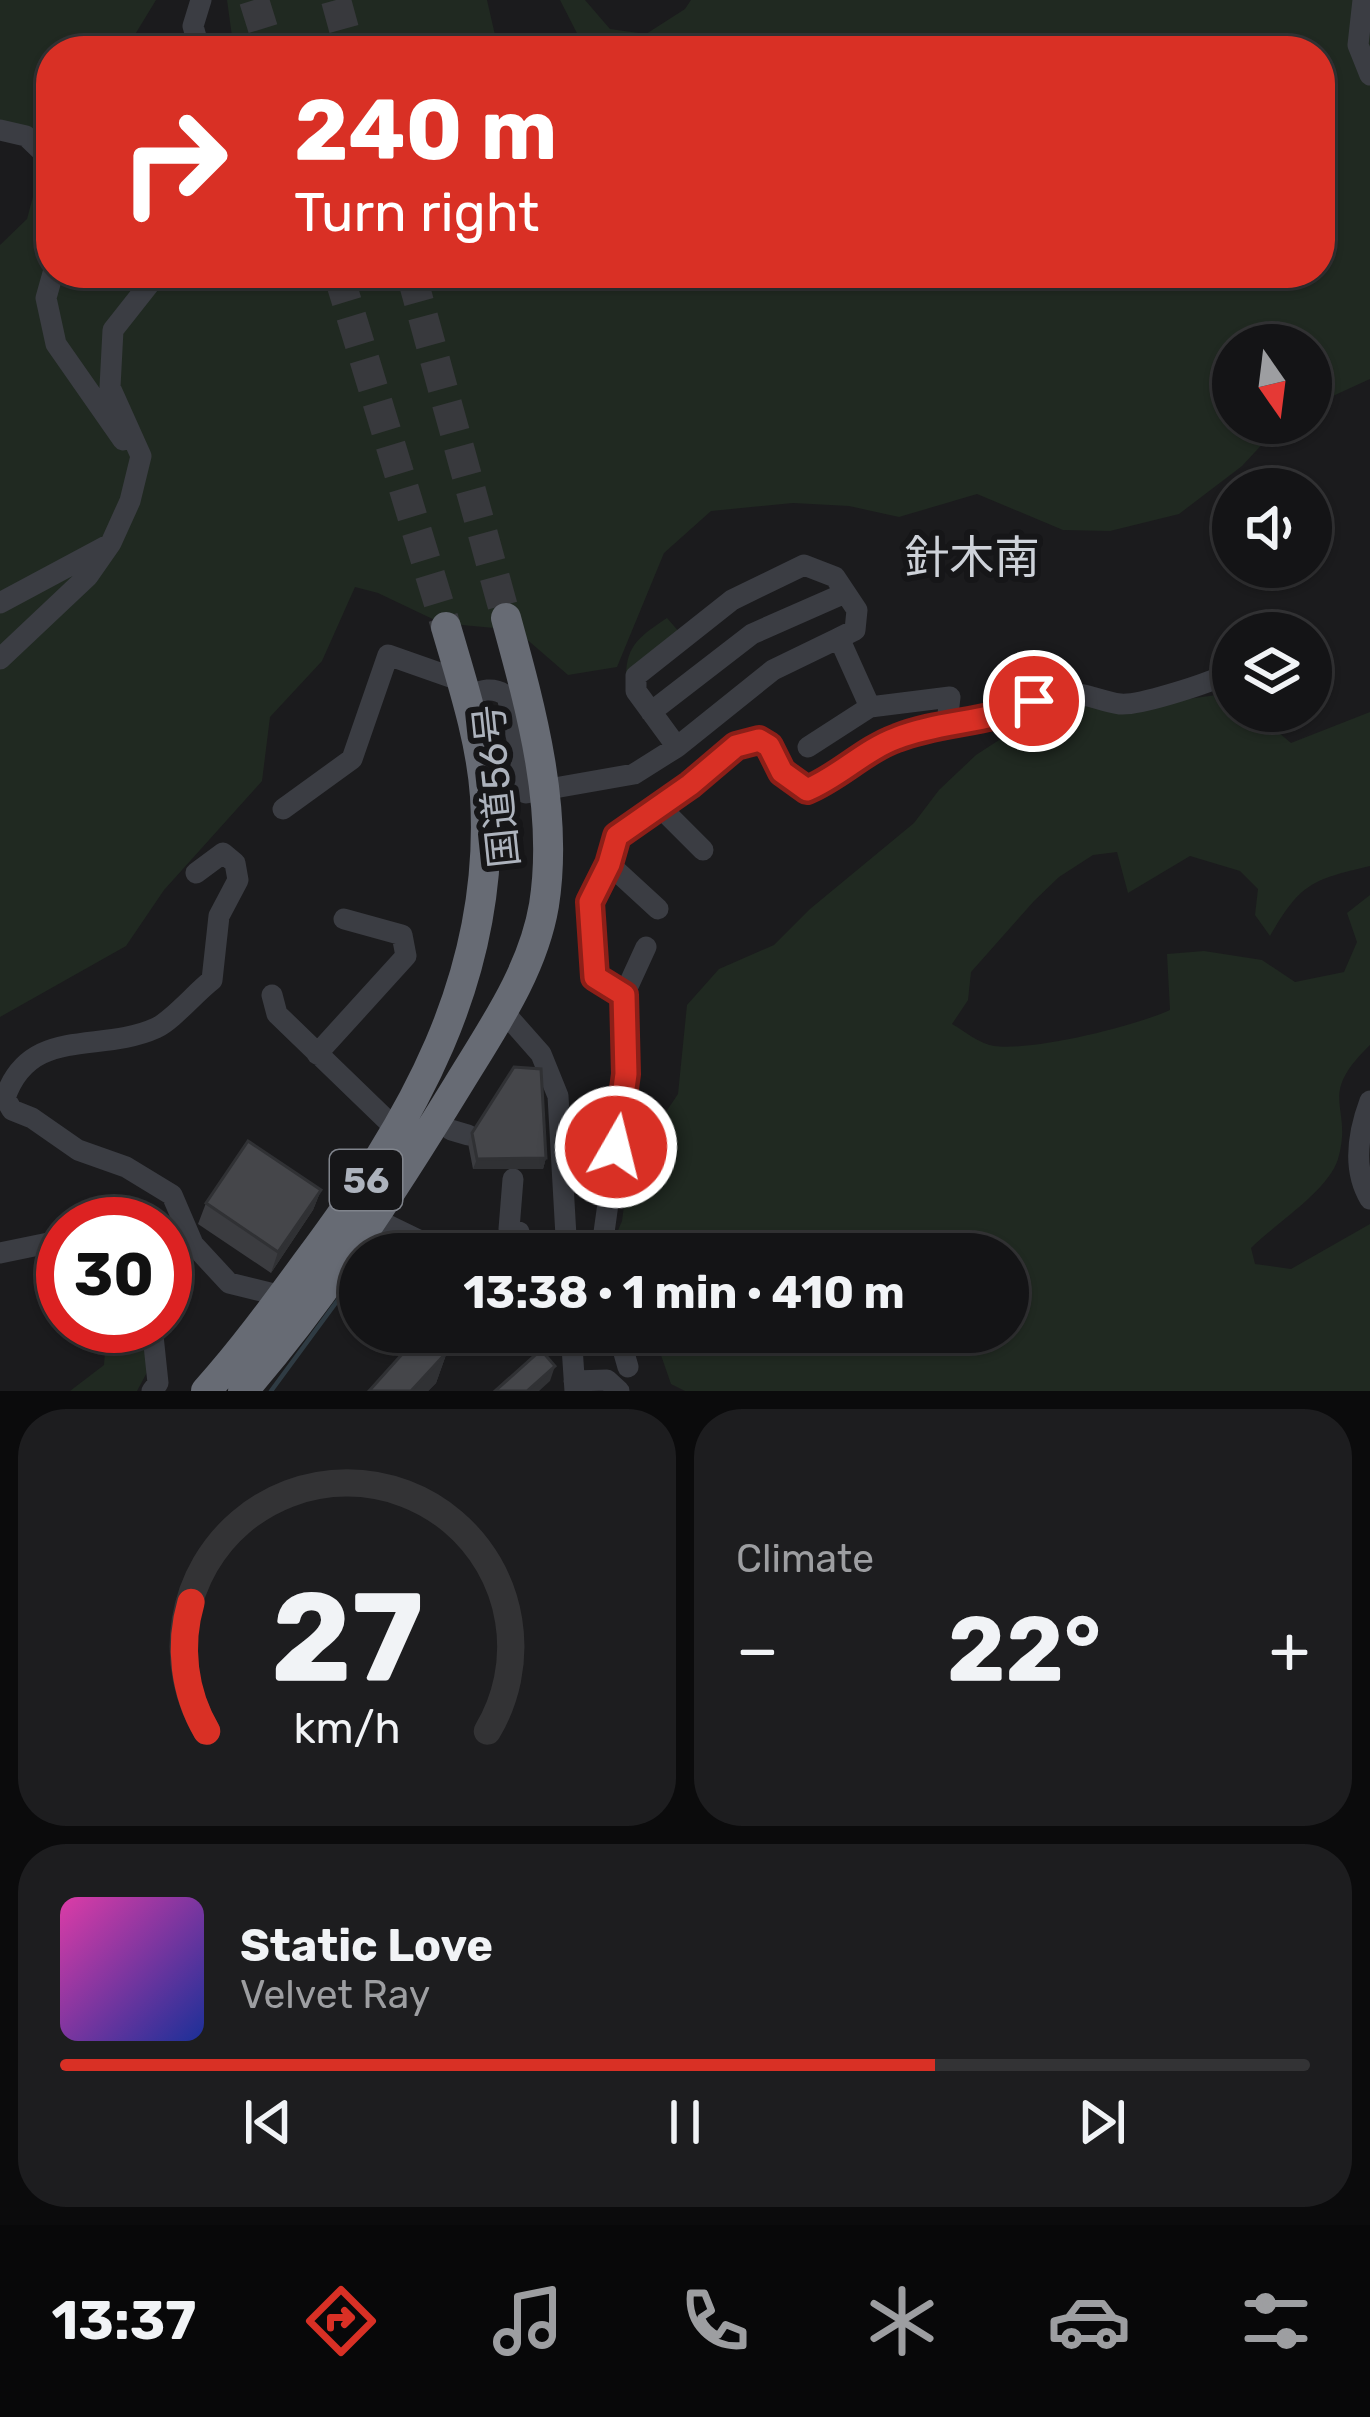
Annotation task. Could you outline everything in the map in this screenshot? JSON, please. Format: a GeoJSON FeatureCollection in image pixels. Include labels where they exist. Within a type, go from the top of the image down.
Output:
{"type":"FeatureCollection","features":[{"type":"Feature","properties":{"kind":"highway","name":"国道56号"},"geometry":{"type":"LineString","coordinates":[[503,1011],[527,963],[544,908],[548,850],[544,790],[506,618]]}},
{"type":"Feature","properties":{"kind":"highway","name":"国道56号"},"geometry":{"type":"LineString","coordinates":[[446,627],[465,688],[485,793],[485,873],[475,941]]}},
{"type":"Feature","properties":{"kind":"highway"},"geometry":{"type":"LineString","coordinates":[[442,1044],[482,1014],[503,1011],[483,974],[475,941]]}},
{"type":"Feature","properties":{"kind":"highway","name":"56"},"geometry":{"type":"LineString","coordinates":[[206,1391],[349,1207],[398,1131],[442,1044],[475,941]]}},
{"type":"Feature","properties":{"kind":"highway","name":"56"},"geometry":{"type":"LineString","coordinates":[[243,1391],[373,1218],[503,1011]]}},
{"type":"Feature","properties":{"kind":"street"},"geometry":{"type":"LineString","coordinates":[[196,36],[193,26],[200,0]]}},
{"type":"Feature","properties":{"kind":"street"},"geometry":{"type":"LineString","coordinates":[[1363,0],[1358,45],[1370,75]]}},
{"type":"Feature","properties":{"kind":"street"},"geometry":{"type":"LineString","coordinates":[[0,130],[26,136],[36,146]]}},
{"type":"Feature","properties":{"kind":"street"},"geometry":{"type":"LineString","coordinates":[[49,288],[46,298],[56,344],[118,435],[141,456]]}},
{"type":"Feature","properties":{"kind":"street"},"geometry":{"type":"LineString","coordinates":[[0,658],[88,576],[111,543],[130,501],[141,456],[110,387],[113,330],[146,288]]}},
{"type":"Feature","properties":{"kind":"street"},"geometry":{"type":"LineString","coordinates":[[0,603],[111,543]]}},
{"type":"Feature","properties":{"kind":"street"},"geometry":{"type":"LineString","coordinates":[[283,809],[352,758],[388,655],[465,688],[499,690],[507,696],[522,761],[516,789],[526,794],[634,774],[677,747],[773,670],[855,630],[857,610],[835,577],[804,565],[732,600],[636,676],[636,691],[677,747]]}},
{"type":"Feature","properties":{"kind":"street"},"geometry":{"type":"LineString","coordinates":[[651,712],[752,634],[845,592]]}},
{"type":"Feature","properties":{"kind":"street"},"geometry":{"type":"LineString","coordinates":[[839,638],[870,707]]}},
{"type":"Feature","properties":{"kind":"street"},"geometry":{"type":"LineString","coordinates":[[624,995],[595,977],[590,902],[617,836],[736,746],[759,740],[769,746],[782,772],[807,790],[830,781],[895,738],[947,723],[996,717],[1053,695],[1078,692],[1121,704],[1185,692],[1212,680]]}},
{"type":"Feature","properties":{"kind":"street"},"geometry":{"type":"LineString","coordinates":[[808,747],[870,707],[950,697],[947,723]]}},
{"type":"Feature","properties":{"kind":"street"},"geometry":{"type":"LineString","coordinates":[[659,806],[703,850]]}},
{"type":"Feature","properties":{"kind":"street"},"geometry":{"type":"LineString","coordinates":[[196,873],[223,853],[235,863],[238,880],[219,916],[212,980],[162,1026],[133,1036],[49,1050],[28,1059],[5,1081],[5,1098],[12,1110],[78,1150],[126,1167],[172,1195],[193,1244],[229,1283],[282,1297]]}},
{"type":"Feature","properties":{"kind":"street"},"geometry":{"type":"LineString","coordinates":[[609,864],[658,909]]}},
{"type":"Feature","properties":{"kind":"street"},"geometry":{"type":"LineString","coordinates":[[317,1054],[406,956],[402,935],[344,919]]}},
{"type":"Feature","properties":{"kind":"street"},"geometry":{"type":"LineString","coordinates":[[604,1233],[626,1074],[624,995],[646,947]]}},
{"type":"Feature","properties":{"kind":"street"},"geometry":{"type":"LineString","coordinates":[[272,994],[277,1014],[398,1131]]}},
{"type":"Feature","properties":{"kind":"street"},"geometry":{"type":"LineString","coordinates":[[503,1011],[542,1054],[558,1096],[566,1233]]}},
{"type":"Feature","properties":{"kind":"street"},"geometry":{"type":"LineString","coordinates":[[1370,1101],[1358,1154],[1359,1179],[1370,1199]]}},
{"type":"Feature","properties":{"kind":"street"},"geometry":{"type":"LineString","coordinates":[[513,1179],[508,1229],[519,1233]]}},
{"type":"Feature","properties":{"kind":"street"},"geometry":{"type":"LineString","coordinates":[[373,1218],[404,1233]]}},
{"type":"Feature","properties":{"kind":"street"},"geometry":{"type":"LineString","coordinates":[[0,1253],[36,1246]]}},
{"type":"Feature","properties":{"kind":"street"},"geometry":{"type":"LineString","coordinates":[[152,1391],[158,1383],[155,1353]]}},
{"type":"Feature","properties":{"kind":"street"},"geometry":{"type":"LineString","coordinates":[[573,1353],[578,1384],[607,1380],[619,1391]]}},
{"type":"Feature","properties":{"kind":"street"},"geometry":{"type":"LineString","coordinates":[[624,1353],[628,1367]]}},
{"type":"Feature","properties":{"kind":"shaded area"},"geometry":{"type":"Polygon","coordinates":[[[0,0],[156,0],[134,36],[36,36],[36,142],[0,135],[0,0]]]}},
{"type":"Feature","properties":{"kind":"shaded area"},"geometry":{"type":"Polygon","coordinates":[[[227,0],[487,0],[496,36],[232,36],[227,0]]]}},
{"type":"Feature","properties":{"kind":"shaded area"},"geometry":{"type":"Polygon","coordinates":[[[560,0],[585,0],[610,29],[646,34],[691,0],[1370,0],[1370,379],[1332,396],[1332,324],[1212,324],[1212,444],[1262,444],[1239,468],[1212,468],[1212,489],[1179,514],[1110,531],[1063,530],[977,494],[899,517],[849,506],[793,503],[711,511],[664,553],[617,667],[568,675],[516,630],[441,623],[355,587],[322,661],[270,717],[262,781],[164,890],[126,946],[0,1017],[0,245],[27,219],[36,185],[36,288],[1335,288],[1335,36],[578,36],[560,0]]]}},
{"type":"Feature","properties":{"kind":"shaded area"},"geometry":{"type":"Polygon","coordinates":[[[667,618],[680,633],[626,677],[632,648],[667,618]]]}},
{"type":"Feature","properties":{"kind":"shaded area"},"geometry":{"type":"Polygon","coordinates":[[[1212,696],[1212,732],[1278,732],[1291,743],[1332,732],[1332,727],[1370,712],[1370,866],[1310,886],[1290,905],[1270,936],[1255,915],[1258,889],[1240,871],[1190,856],[1128,893],[1117,852],[1093,855],[1059,877],[971,972],[968,1000],[952,1024],[983,1043],[1011,1047],[1132,1023],[1170,1010],[1167,954],[1204,951],[1262,960],[1295,982],[1344,972],[1357,942],[1347,913],[1370,895],[1370,1045],[1353,1063],[1340,1090],[1338,1159],[1313,1195],[1251,1248],[1255,1264],[1291,1269],[1370,1224],[1370,1391],[685,1391],[671,1384],[660,1353],[1029,1353],[1029,1233],[617,1233],[629,1167],[678,1094],[687,1005],[719,969],[774,945],[914,823],[939,790],[976,755],[1053,705],[1106,698],[1137,706],[1212,696]]]}},
{"type":"Feature","properties":{"kind":"shaded area"},"geometry":{"type":"Polygon","coordinates":[[[105,1353],[149,1353],[152,1363],[137,1391],[70,1391],[104,1365],[105,1353]]]}},
{"type":"Feature","properties":{"kind":"building"},"geometry":{"type":"Polygon","coordinates":[[[514,1067],[541,1069],[546,1158],[477,1159],[472,1133],[514,1067]]]}},
{"type":"Feature","properties":{"kind":"building"},"geometry":{"type":"Polygon","coordinates":[[[248,1141],[321,1190],[278,1252],[206,1203],[248,1141]]]}},
{"type":"Feature","properties":{"kind":"building"},"geometry":{"type":"Polygon","coordinates":[[[403,1353],[446,1353],[411,1391],[369,1391],[403,1353]]]}},
{"type":"Feature","properties":{"kind":"building"},"geometry":{"type":"Polygon","coordinates":[[[538,1353],[555,1366],[527,1391],[495,1391],[538,1353]]]}},
{"type":"Feature","properties":{"kind":"waterway"},"geometry":{"type":"LineString","coordinates":[[271,1391],[339,1299]]}},
{"type":"Feature","properties":{"kind":"tunnel"},"geometry":{"type":"LineString","coordinates":[[254,0],[265,36]]}},
{"type":"Feature","properties":{"kind":"tunnel"},"geometry":{"type":"LineString","coordinates":[[336,0],[346,36]]}},
{"type":"Feature","properties":{"kind":"tunnel"},"geometry":{"type":"LineString","coordinates":[[343,288],[446,627]]}},
{"type":"Feature","properties":{"kind":"tunnel"},"geometry":{"type":"LineString","coordinates":[[415,288],[506,618]]}},
{"type":"Feature","properties":{"kind":"district","name":"針木南"},"geometry":{"type":"Point","coordinates":[972,557]}},
{"type":"Feature","properties":{"kind":"route"},"geometry":{"type":"LineString","coordinates":[[616,1147],[626,1074],[624,995],[595,977],[590,902],[617,836],[736,746],[759,740],[769,746],[782,772],[807,790],[830,781],[895,738],[947,723],[996,717],[1034,701]]}}]}
